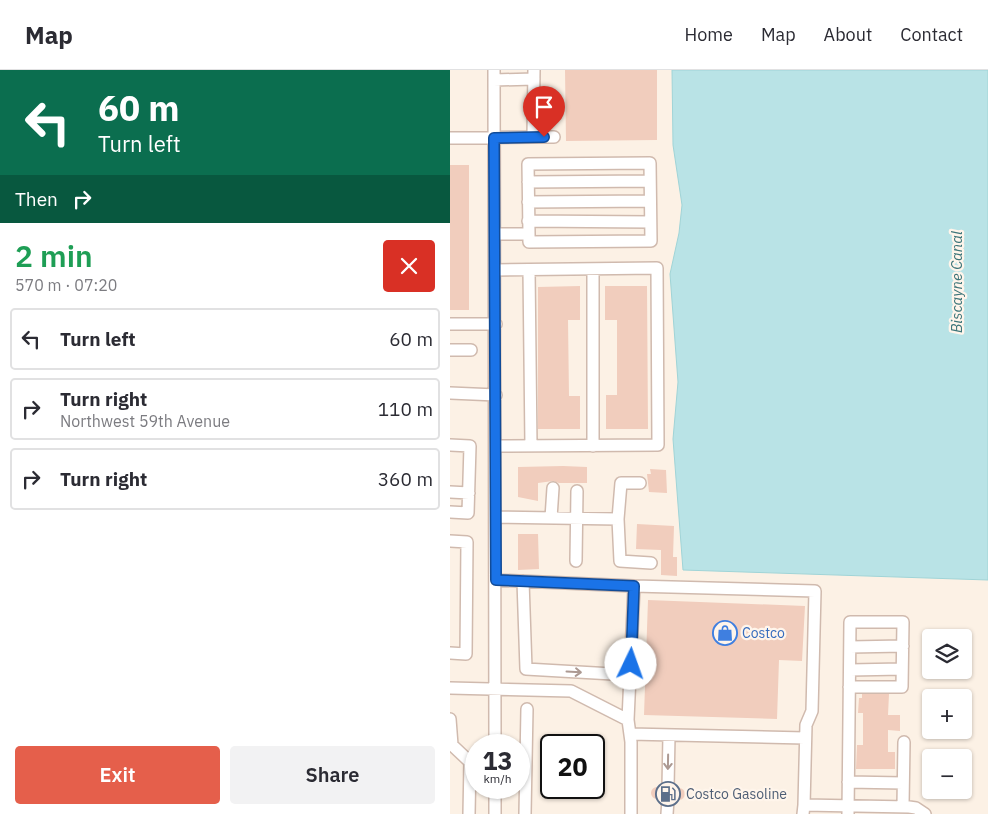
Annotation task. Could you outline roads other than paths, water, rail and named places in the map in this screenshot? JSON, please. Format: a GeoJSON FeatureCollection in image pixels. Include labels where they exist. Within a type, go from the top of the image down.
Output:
{"type":"FeatureCollection","features":[{"type":"Feature","properties":{"kind":"street"},"geometry":{"type":"LineString","coordinates":[[495,734],[496,324],[494,75],[534,74],[534,137]]}},
{"type":"Feature","properties":{"kind":"street"},"geometry":{"type":"LineString","coordinates":[[450,138],[554,137]]}},
{"type":"Feature","properties":{"kind":"street"},"geometry":{"type":"LineString","coordinates":[[650,163],[650,241],[529,242],[528,182],[528,164],[650,163]]}},
{"type":"Feature","properties":{"kind":"street"},"geometry":{"type":"LineString","coordinates":[[528,182],[650,181]]}},
{"type":"Feature","properties":{"kind":"street"},"geometry":{"type":"LineString","coordinates":[[528,202],[650,201]]}},
{"type":"Feature","properties":{"kind":"street"},"geometry":{"type":"LineString","coordinates":[[528,221],[650,222]]}},
{"type":"Feature","properties":{"kind":"street"},"geometry":{"type":"LineString","coordinates":[[495,234],[529,234]]}},
{"type":"Feature","properties":{"kind":"street"},"geometry":{"type":"LineString","coordinates":[[495,270],[657,268],[658,445],[496,446]]}},
{"type":"Feature","properties":{"kind":"street"},"geometry":{"type":"LineString","coordinates":[[593,269],[593,446]]}},
{"type":"Feature","properties":{"kind":"street"},"geometry":{"type":"LineString","coordinates":[[529,270],[531,446]]}},
{"type":"Feature","properties":{"kind":"street"},"geometry":{"type":"LineString","coordinates":[[450,324],[496,324]]}},
{"type":"Feature","properties":{"kind":"street"},"geometry":{"type":"LineString","coordinates":[[450,350],[471,350]]}},
{"type":"Feature","properties":{"kind":"street"},"geometry":{"type":"LineString","coordinates":[[450,393],[496,394]]}},
{"type":"Feature","properties":{"kind":"street"},"geometry":{"type":"LineString","coordinates":[[450,446],[470,446],[468,513],[450,512]]}},
{"type":"Feature","properties":{"kind":"street"},"geometry":{"type":"LineString","coordinates":[[640,483],[621,483],[618,519],[620,561],[651,563]]}},
{"type":"Feature","properties":{"kind":"street"},"geometry":{"type":"LineString","coordinates":[[551,518],[553,488]]}},
{"type":"Feature","properties":{"kind":"street"},"geometry":{"type":"LineString","coordinates":[[450,492],[468,493]]}},
{"type":"Feature","properties":{"kind":"street"},"geometry":{"type":"LineString","coordinates":[[576,492],[576,561]]}},
{"type":"Feature","properties":{"kind":"street"},"geometry":{"type":"LineString","coordinates":[[496,517],[618,519]]}},
{"type":"Feature","properties":{"kind":"street"},"geometry":{"type":"LineString","coordinates":[[450,541],[467,542],[466,654],[450,654]]}},
{"type":"Feature","properties":{"kind":"street"},"geometry":{"type":"LineString","coordinates":[[496,580],[815,591],[812,710],[806,725],[804,810],[848,810],[903,806],[916,808],[925,814]]}},
{"type":"Feature","properties":{"kind":"street"},"geometry":{"type":"LineString","coordinates":[[523,581],[526,669],[630,675]]}},
{"type":"Feature","properties":{"kind":"street"},"geometry":{"type":"LineString","coordinates":[[630,814],[630,734],[628,720],[634,586]]}},
{"type":"Feature","properties":{"kind":"street"},"geometry":{"type":"LineString","coordinates":[[848,810],[850,622],[903,622],[902,687],[850,687]]}},
{"type":"Feature","properties":{"kind":"street"},"geometry":{"type":"LineString","coordinates":[[850,647],[903,646]]}},
{"type":"Feature","properties":{"kind":"street"},"geometry":{"type":"LineString","coordinates":[[850,670],[902,669]]}},
{"type":"Feature","properties":{"kind":"street"},"geometry":{"type":"LineString","coordinates":[[450,688],[571,691],[628,720]]}},
{"type":"Feature","properties":{"kind":"street"},"geometry":{"type":"LineString","coordinates":[[525,814],[527,709]]}},
{"type":"Feature","properties":{"kind":"street"},"geometry":{"type":"LineString","coordinates":[[450,719],[452,745],[465,756]]}},
{"type":"Feature","properties":{"kind":"street"},"geometry":{"type":"LineString","coordinates":[[630,734],[805,738]]}},
{"type":"Feature","properties":{"kind":"street"},"geometry":{"type":"LineString","coordinates":[[667,814],[669,735]]}},
{"type":"Feature","properties":{"kind":"street"},"geometry":{"type":"LineString","coordinates":[[903,806],[904,742]]}},
{"type":"Feature","properties":{"kind":"street"},"geometry":{"type":"LineString","coordinates":[[848,782],[903,783]]}},
{"type":"Feature","properties":{"kind":"street"},"geometry":{"type":"LineString","coordinates":[[469,814],[470,799]]}},
{"type":"Feature","properties":{"kind":"street"},"geometry":{"type":"LineString","coordinates":[[495,799],[495,814]]}},
{"type":"Feature","properties":{"kind":"water","name":"Biscayne Canal"},"geometry":{"type":"Polygon","coordinates":[[[672,70],[988,70],[988,580],[683,570],[673,439],[678,382],[670,274],[679,233],[682,205],[673,145],[672,70]]]}},
{"type":"Feature","properties":{"kind":"place","name":"Costco"},"geometry":{"type":"Point","coordinates":[725,633]}},
{"type":"Feature","properties":{"kind":"place","name":"Costco Gasoline"},"geometry":{"type":"Point","coordinates":[668,794]}}]}
